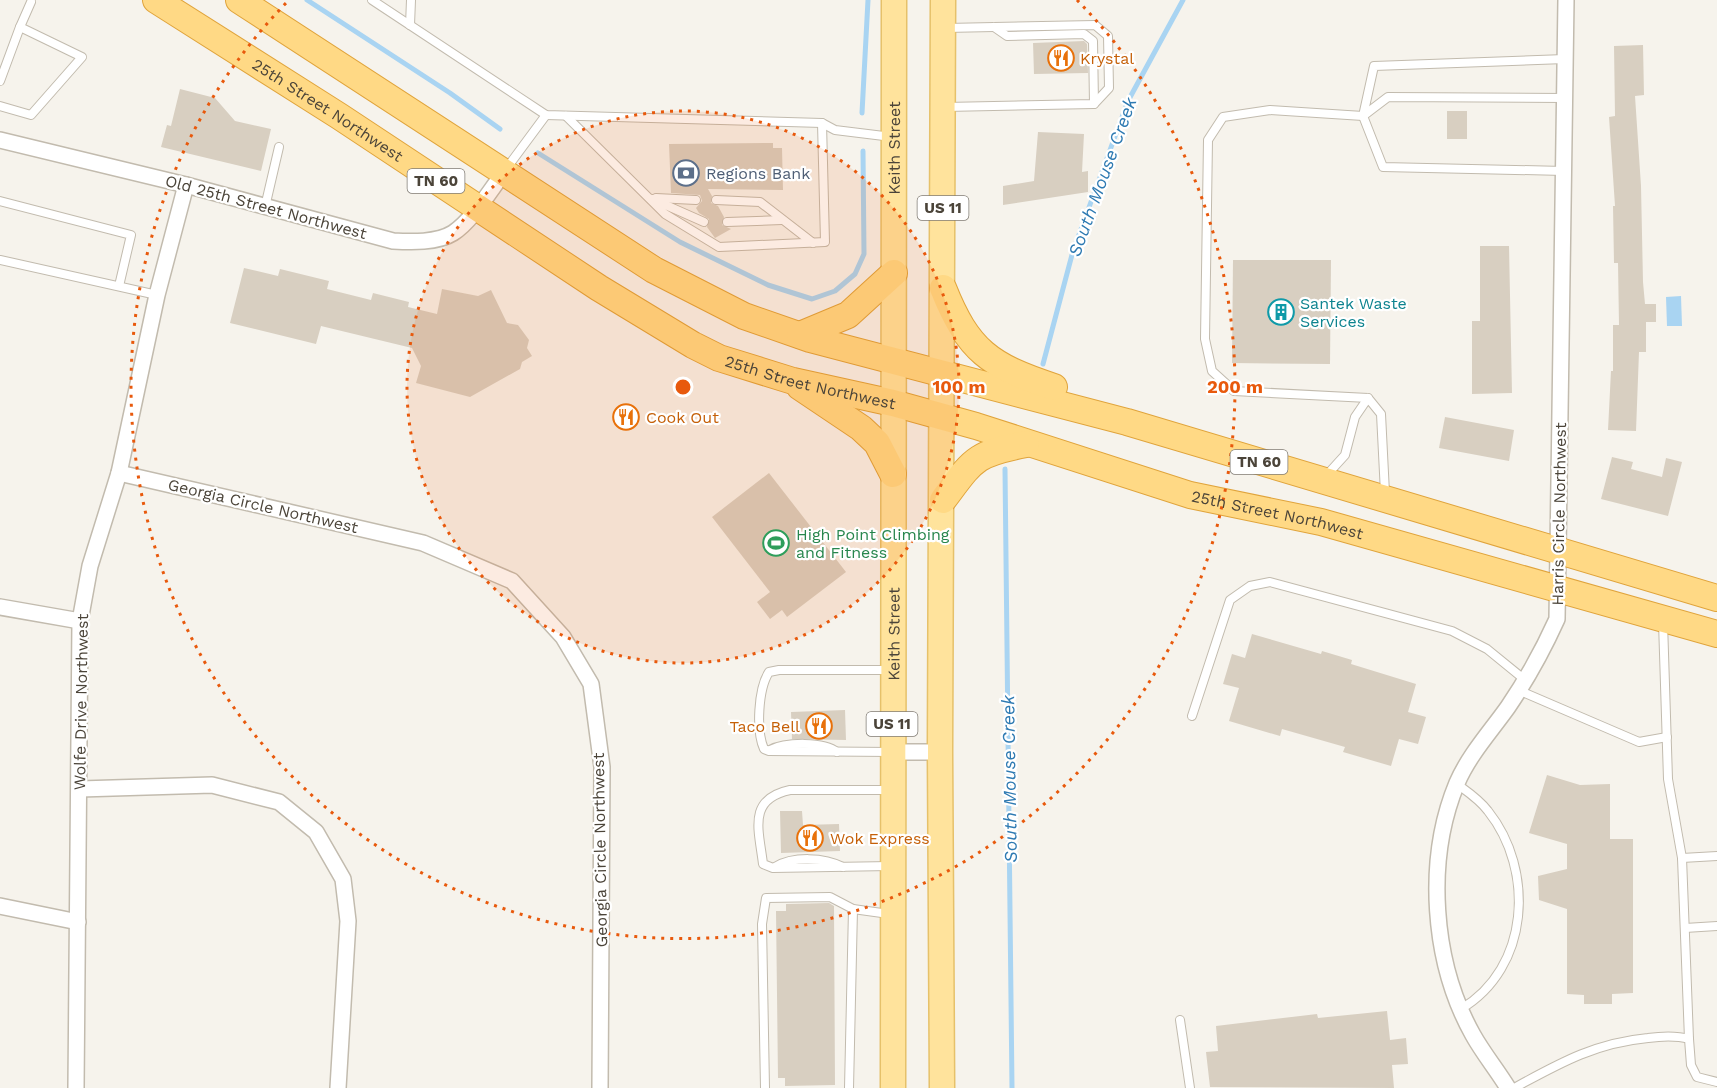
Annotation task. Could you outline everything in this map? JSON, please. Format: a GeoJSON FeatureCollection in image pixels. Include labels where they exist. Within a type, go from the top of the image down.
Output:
{"type":"FeatureCollection","features":[{"type":"Feature","properties":{"kind":"highway","name":"25th Street Northwest"},"geometry":{"type":"LineString","coordinates":[[156,0],[339,116],[477,209],[693,345],[719,358],[793,381],[943,417],[1190,495],[1321,522],[1717,634]]}},
{"type":"Feature","properties":{"kind":"highway","name":"TN 60"},"geometry":{"type":"LineString","coordinates":[[239,0],[654,270],[744,316],[800,335],[1127,422],[1559,553],[1717,598]]}},
{"type":"Feature","properties":{"kind":"highway"},"geometry":{"type":"LineString","coordinates":[[800,335],[848,315],[894,273]]}},
{"type":"Feature","properties":{"kind":"highway"},"geometry":{"type":"LineString","coordinates":[[943,288],[966,337],[1004,369],[1065,391],[1127,422]]}},
{"type":"Feature","properties":{"kind":"highway"},"geometry":{"type":"LineString","coordinates":[[793,381],[816,400],[861,428],[878,443],[893,474]]}},
{"type":"Feature","properties":{"kind":"highway"},"geometry":{"type":"LineString","coordinates":[[943,500],[978,457],[993,450],[1027,443]]}},
{"type":"Feature","properties":{"kind":"main road","name":"Keith Street"},"geometry":{"type":"LineString","coordinates":[[893,1088],[894,0]]}},
{"type":"Feature","properties":{"kind":"main road","name":"US 11"},"geometry":{"type":"LineString","coordinates":[[942,1088],[940,752],[943,500],[943,0]]}},
{"type":"Feature","properties":{"kind":"main road"},"geometry":{"type":"LineString","coordinates":[[923,1088],[934,1069],[942,1015]]}},
{"type":"Feature","properties":{"kind":"street","name":"Harris Circle Northwest"},"geometry":{"type":"LineString","coordinates":[[1508,1088],[1473,1034],[1447,975],[1436,900],[1442,837],[1457,783],[1539,658],[1557,619],[1566,0]]}},
{"type":"Feature","properties":{"kind":"street","name":"Old 25th Street Northwest"},"geometry":{"type":"LineString","coordinates":[[0,140],[186,185],[393,241],[419,242],[453,233],[477,209],[505,171]]}},
{"type":"Feature","properties":{"kind":"street","name":"Wolfe Drive Northwest"},"geometry":{"type":"LineString","coordinates":[[76,1088],[80,621],[90,566],[119,474],[157,295],[186,185]]}},
{"type":"Feature","properties":{"kind":"street","name":"Georgia Circle Northwest"},"geometry":{"type":"LineString","coordinates":[[119,474],[423,543],[512,581],[563,637],[591,684],[602,767],[600,1088]]}},
{"type":"Feature","properties":{"kind":"street"},"geometry":{"type":"LineString","coordinates":[[0,608],[80,621]]}},
{"type":"Feature","properties":{"kind":"street"},"geometry":{"type":"LineString","coordinates":[[892,752],[940,752]]}},
{"type":"Feature","properties":{"kind":"street"},"geometry":{"type":"LineString","coordinates":[[80,789],[212,785],[279,802],[316,832],[343,879],[348,921],[338,1088]]}},
{"type":"Feature","properties":{"kind":"street"},"geometry":{"type":"LineString","coordinates":[[0,906],[78,922]]}},
{"type":"Feature","properties":{"kind":"lane"},"geometry":{"type":"LineString","coordinates":[[372,0],[546,115],[822,123],[835,130],[894,137]]}},
{"type":"Feature","properties":{"kind":"lane"},"geometry":{"type":"LineString","coordinates":[[410,25],[411,0]]}},
{"type":"Feature","properties":{"kind":"lane"},"geometry":{"type":"LineString","coordinates":[[0,81],[29,1]]}},
{"type":"Feature","properties":{"kind":"lane"},"geometry":{"type":"LineString","coordinates":[[943,28],[1095,25],[1108,36],[1109,88],[1094,104],[943,107]]}},
{"type":"Feature","properties":{"kind":"lane"},"geometry":{"type":"LineString","coordinates":[[0,106],[30,115],[82,57],[20,27]]}},
{"type":"Feature","properties":{"kind":"lane"},"geometry":{"type":"LineString","coordinates":[[993,27],[1007,36],[1084,34],[1093,41],[1094,104]]}},
{"type":"Feature","properties":{"kind":"lane"},"geometry":{"type":"LineString","coordinates":[[1564,171],[1383,167],[1363,116],[1374,66],[1565,59]]}},
{"type":"Feature","properties":{"kind":"lane"},"geometry":{"type":"LineString","coordinates":[[1385,501],[1381,414],[1368,398],[1234,391],[1212,371],[1205,339],[1208,140],[1223,117],[1270,110],[1363,116],[1388,97],[1565,98]]}},
{"type":"Feature","properties":{"kind":"lane"},"geometry":{"type":"LineString","coordinates":[[505,171],[546,115]]}},
{"type":"Feature","properties":{"kind":"lane"},"geometry":{"type":"LineString","coordinates":[[566,116],[665,214],[719,247],[825,242],[822,123]]}},
{"type":"Feature","properties":{"kind":"lane"},"geometry":{"type":"LineString","coordinates":[[265,207],[279,147]]}},
{"type":"Feature","properties":{"kind":"lane"},"geometry":{"type":"LineString","coordinates":[[648,197],[696,200]]}},
{"type":"Feature","properties":{"kind":"lane"},"geometry":{"type":"LineString","coordinates":[[648,197],[704,222]]}},
{"type":"Feature","properties":{"kind":"lane"},"geometry":{"type":"LineString","coordinates":[[716,200],[760,202],[813,243]]}},
{"type":"Feature","properties":{"kind":"lane"},"geometry":{"type":"LineString","coordinates":[[0,201],[131,235],[119,286]]}},
{"type":"Feature","properties":{"kind":"lane"},"geometry":{"type":"LineString","coordinates":[[727,222],[782,220]]}},
{"type":"Feature","properties":{"kind":"lane"},"geometry":{"type":"LineString","coordinates":[[0,260],[157,295]]}},
{"type":"Feature","properties":{"kind":"lane"},"geometry":{"type":"LineString","coordinates":[[1322,481],[1345,454],[1355,417],[1368,398]]}},
{"type":"Feature","properties":{"kind":"lane"},"geometry":{"type":"LineString","coordinates":[[1192,716],[1230,600],[1250,586],[1270,582],[1452,631],[1487,649],[1522,685],[1639,742],[1666,738]]}},
{"type":"Feature","properties":{"kind":"lane"},"geometry":{"type":"LineString","coordinates":[[1663,618],[1668,779],[1682,858],[1689,1039],[1694,1074],[1701,1080],[1717,1082]]}},
{"type":"Feature","properties":{"kind":"lane"},"geometry":{"type":"LineString","coordinates":[[892,670],[779,670],[769,672],[761,684],[760,740],[764,749],[769,751],[892,752]]}},
{"type":"Feature","properties":{"kind":"lane"},"geometry":{"type":"LineString","coordinates":[[1457,783],[1487,809],[1496,821],[1510,849],[1518,884],[1518,924],[1509,953],[1500,971],[1482,995],[1461,1009]]}},
{"type":"Feature","properties":{"kind":"lane"},"geometry":{"type":"LineString","coordinates":[[892,790],[790,790],[776,793],[764,800],[758,818],[763,864],[773,868],[893,866]]}},
{"type":"Feature","properties":{"kind":"lane"},"geometry":{"type":"LineString","coordinates":[[1682,858],[1717,856]]}},
{"type":"Feature","properties":{"kind":"lane"},"geometry":{"type":"LineString","coordinates":[[765,1088],[762,924],[766,898],[830,897],[853,909],[893,914]]}},
{"type":"Feature","properties":{"kind":"lane"},"geometry":{"type":"LineString","coordinates":[[849,1088],[853,909]]}},
{"type":"Feature","properties":{"kind":"lane"},"geometry":{"type":"LineString","coordinates":[[1685,928],[1717,926]]}},
{"type":"Feature","properties":{"kind":"lane"},"geometry":{"type":"LineString","coordinates":[[1180,1020],[1190,1088]]}},
{"type":"Feature","properties":{"kind":"lane"},"geometry":{"type":"LineString","coordinates":[[1514,1088],[1590,1049],[1646,1038],[1671,1036],[1689,1039]]}},
{"type":"Feature","properties":{"kind":"water"},"geometry":{"type":"Polygon","coordinates":[[[1681,296],[1682,326],[1667,326],[1666,297],[1681,296]]]}},
{"type":"Feature","properties":{"kind":"building","name":"Krystal"},"geometry":{"type":"Polygon","coordinates":[[[1084,41],[1087,44],[1088,73],[1034,74],[1033,43],[1084,41]]]}},
{"type":"Feature","properties":{"kind":"building"},"geometry":{"type":"Polygon","coordinates":[[[1643,45],[1644,95],[1635,96],[1641,186],[1643,282],[1645,304],[1656,304],[1656,322],[1646,322],[1646,352],[1639,352],[1636,431],[1608,430],[1611,371],[1613,371],[1613,325],[1619,325],[1618,263],[1614,263],[1613,206],[1615,206],[1609,117],[1615,116],[1614,46],[1643,45]]]}},
{"type":"Feature","properties":{"kind":"building"},"geometry":{"type":"Polygon","coordinates":[[[180,89],[215,98],[235,121],[271,129],[261,171],[161,147],[167,125],[171,126],[180,89]]]}},
{"type":"Feature","properties":{"kind":"building"},"geometry":{"type":"Polygon","coordinates":[[[1447,111],[1467,111],[1467,139],[1447,139],[1447,111]]]}},
{"type":"Feature","properties":{"kind":"building"},"geometry":{"type":"Polygon","coordinates":[[[1038,132],[1084,134],[1082,172],[1088,171],[1088,192],[1003,205],[1003,186],[1034,181],[1038,132]]]}},
{"type":"Feature","properties":{"kind":"building"},"geometry":{"type":"Polygon","coordinates":[[[773,143],[773,148],[782,148],[783,190],[708,189],[712,196],[711,203],[718,206],[724,217],[722,225],[731,229],[715,238],[707,227],[709,219],[699,213],[696,208],[702,201],[700,195],[671,193],[669,144],[773,143]]]}},
{"type":"Feature","properties":{"kind":"building"},"geometry":{"type":"Polygon","coordinates":[[[1480,246],[1509,246],[1512,393],[1472,394],[1472,321],[1480,321],[1480,246]]]}},
{"type":"Feature","properties":{"kind":"building","name":"Santek Waste Services"},"geometry":{"type":"Polygon","coordinates":[[[1233,260],[1331,260],[1330,364],[1232,363],[1233,260]]]}},
{"type":"Feature","properties":{"kind":"building"},"geometry":{"type":"Polygon","coordinates":[[[244,268],[278,276],[280,269],[329,281],[327,289],[371,300],[373,293],[409,302],[408,307],[437,314],[442,289],[478,296],[491,290],[507,323],[518,325],[529,340],[527,348],[532,356],[522,362],[520,369],[470,397],[416,383],[421,366],[412,348],[321,326],[316,344],[230,323],[244,268]]]}},
{"type":"Feature","properties":{"kind":"building"},"geometry":{"type":"Polygon","coordinates":[[[1445,417],[1514,430],[1509,461],[1439,448],[1445,417]]]}},
{"type":"Feature","properties":{"kind":"building"},"geometry":{"type":"Polygon","coordinates":[[[1612,457],[1633,462],[1631,469],[1662,477],[1666,458],[1682,462],[1668,516],[1601,499],[1612,457]]]}},
{"type":"Feature","properties":{"kind":"building"},"geometry":{"type":"Polygon","coordinates":[[[769,473],[846,572],[787,617],[782,610],[770,619],[757,602],[770,592],[712,517],[769,473]]]}},
{"type":"Feature","properties":{"kind":"building"},"geometry":{"type":"Polygon","coordinates":[[[1252,634],[1321,654],[1322,651],[1352,660],[1351,664],[1416,684],[1408,712],[1426,717],[1418,744],[1399,739],[1391,766],[1343,752],[1345,747],[1282,729],[1280,736],[1229,721],[1239,688],[1223,684],[1232,654],[1245,658],[1252,634]]]}},
{"type":"Feature","properties":{"kind":"building","name":"Taco Bell"},"geometry":{"type":"Polygon","coordinates":[[[845,710],[846,740],[792,739],[791,712],[845,710]]]}},
{"type":"Feature","properties":{"kind":"building"},"geometry":{"type":"Polygon","coordinates":[[[1547,775],[1580,785],[1610,784],[1610,839],[1633,839],[1633,993],[1612,994],[1612,1004],[1584,1004],[1584,995],[1567,994],[1567,909],[1539,900],[1538,876],[1567,869],[1567,844],[1529,833],[1547,775]]]}},
{"type":"Feature","properties":{"kind":"building","name":"Wok Express"},"geometry":{"type":"Polygon","coordinates":[[[780,811],[802,811],[803,825],[839,824],[840,851],[781,853],[780,811]]]}},
{"type":"Feature","properties":{"kind":"building"},"geometry":{"type":"Polygon","coordinates":[[[829,903],[834,906],[835,1085],[785,1086],[785,1078],[778,1078],[776,911],[786,911],[786,904],[829,903]]]}},
{"type":"Feature","properties":{"kind":"building"},"geometry":{"type":"Polygon","coordinates":[[[1387,1011],[1390,1040],[1406,1038],[1408,1064],[1392,1065],[1394,1088],[1210,1087],[1206,1052],[1218,1051],[1216,1026],[1317,1014],[1318,1018],[1387,1011]]]}},
{"type":"Feature","properties":{"kind":"waterway"},"geometry":{"type":"LineString","coordinates":[[307,0],[450,93],[500,129]]}},
{"type":"Feature","properties":{"kind":"waterway"},"geometry":{"type":"LineString","coordinates":[[862,113],[868,0]]}},
{"type":"Feature","properties":{"kind":"waterway","name":"South Mouse Creek"},"geometry":{"type":"LineString","coordinates":[[1043,364],[1073,251],[1128,101],[1183,0]]}},
{"type":"Feature","properties":{"kind":"waterway"},"geometry":{"type":"LineString","coordinates":[[538,153],[680,242],[768,285],[812,299],[835,291],[855,274],[864,254],[863,151]]}},
{"type":"Feature","properties":{"kind":"waterway","name":"South Mouse Creek"},"geometry":{"type":"LineString","coordinates":[[1005,469],[1012,1088]]}},
{"type":"Feature","properties":{"kind":"place","name":"Krystal"},"geometry":{"type":"Point","coordinates":[1061,58]}},
{"type":"Feature","properties":{"kind":"place","name":"Regions Bank"},"geometry":{"type":"Point","coordinates":[686,173]}},
{"type":"Feature","properties":{"kind":"place","name":"Santek Waste Services"},"geometry":{"type":"Point","coordinates":[1281,312]}},
{"type":"Feature","properties":{"kind":"place","name":"Cook Out"},"geometry":{"type":"Point","coordinates":[626,417]}},
{"type":"Feature","properties":{"kind":"place","name":"High Point Climbing and Fitness"},"geometry":{"type":"Point","coordinates":[776,543]}},
{"type":"Feature","properties":{"kind":"place","name":"Taco Bell"},"geometry":{"type":"Point","coordinates":[819,726]}},
{"type":"Feature","properties":{"kind":"place","name":"Wok Express"},"geometry":{"type":"Point","coordinates":[810,838]}}]}
